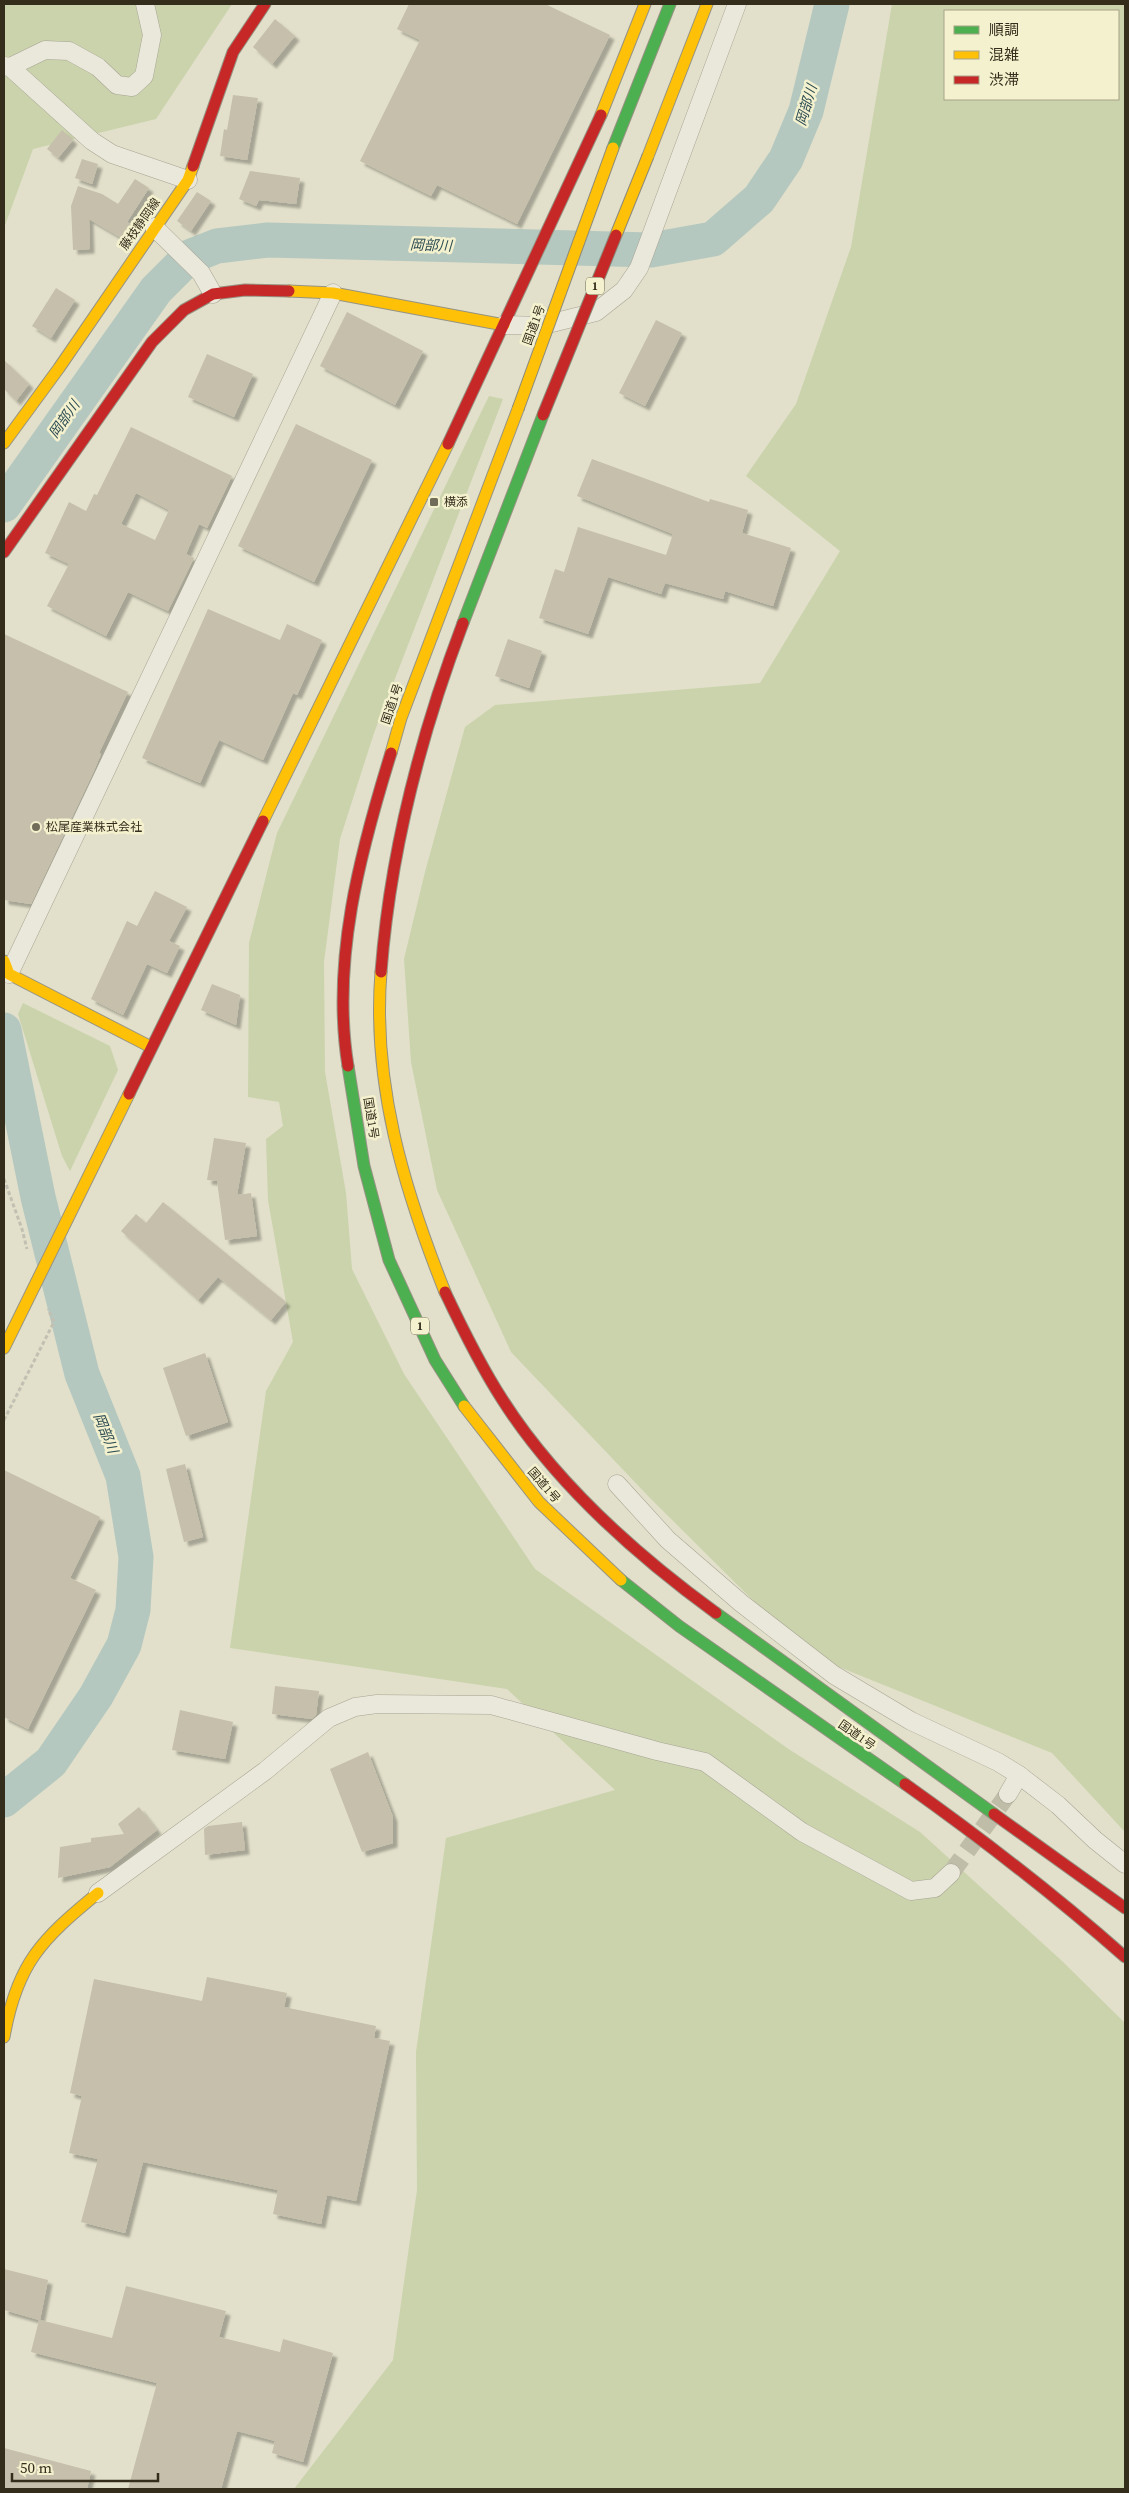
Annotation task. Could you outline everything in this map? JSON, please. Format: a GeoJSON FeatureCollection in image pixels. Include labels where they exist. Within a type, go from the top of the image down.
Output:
{"type":"FeatureCollection","features":[{"type":"Feature","properties":{"kind":"main road","name":"藤枝静岡線"},"geometry":{"type":"LineString","coordinates":[[4,443],[59,368],[188,180],[233,52],[265,4]]}},
{"type":"Feature","properties":{"kind":"main road"},"geometry":{"type":"LineString","coordinates":[[4,1348],[67,1216],[482,375],[520,288],[606,104],[645,4]]}},
{"type":"Feature","properties":{"kind":"main road","name":"国道1号"},"geometry":{"type":"LineString","coordinates":[[670,4],[613,148],[518,408],[401,718],[379,791],[355,887],[343,982],[348,1059],[364,1166],[389,1260],[435,1360],[474,1421],[538,1502],[614,1575],[718,1653],[971,1831],[1071,1909],[1125,1957]]}},
{"type":"Feature","properties":{"kind":"main road","name":"国道1号"},"geometry":{"type":"LineString","coordinates":[[707,4],[648,156],[543,415],[453,651],[422,746],[402,832],[384,948],[379,998],[386,1094],[394,1141],[406,1186],[440,1283],[467,1339],[495,1387],[534,1443],[607,1523],[672,1581],[1125,1908]]}},
{"type":"Feature","properties":{"kind":"main road"},"geometry":{"type":"LineString","coordinates":[[4,552],[152,342],[184,310],[213,294],[245,290],[333,294],[504,324]]}},
{"type":"Feature","properties":{"kind":"main road"},"geometry":{"type":"LineString","coordinates":[[6,967],[151,1047]]}},
{"type":"Feature","properties":{"kind":"main road"},"geometry":{"type":"LineString","coordinates":[[4,2037],[14,1987],[25,1965],[39,1946],[98,1893]]}},
{"type":"Feature","properties":{"kind":"street"},"geometry":{"type":"LineString","coordinates":[[145,4],[152,35],[144,76],[132,87],[118,85],[98,67],[69,51],[44,50],[7,67],[92,141],[106,149],[188,180]]}},
{"type":"Feature","properties":{"kind":"street"},"geometry":{"type":"LineString","coordinates":[[504,324],[540,326],[596,312],[624,290],[638,268],[737,4]]}},
{"type":"Feature","properties":{"kind":"street"},"geometry":{"type":"LineString","coordinates":[[154,227],[201,273],[213,294]]}},
{"type":"Feature","properties":{"kind":"street"},"geometry":{"type":"LineString","coordinates":[[6,967],[333,294]]}},
{"type":"Feature","properties":{"kind":"street"},"geometry":{"type":"LineString","coordinates":[[617,1484],[676,1546],[741,1603],[834,1675],[911,1720],[998,1762],[1019,1775],[1058,1805],[1095,1840],[1125,1864]]}},
{"type":"Feature","properties":{"kind":"street"},"geometry":{"type":"LineString","coordinates":[[98,1893],[265,1771],[329,1718],[356,1707],[378,1704],[492,1705],[656,1751],[705,1762],[802,1832],[911,1891],[934,1888],[951,1873]]}},
{"type":"Feature","properties":{"kind":"street"},"geometry":{"type":"LineString","coordinates":[[1008,1794],[1019,1775]]}},
{"type":"Feature","properties":{"kind":"green space"},"geometry":{"type":"Polygon","coordinates":[[[4,4],[232,4],[156,119],[33,149],[4,228],[4,4]]]}},
{"type":"Feature","properties":{"kind":"green space"},"geometry":{"type":"Polygon","coordinates":[[[892,4],[1125,4],[1125,1832],[1052,1753],[807,1654],[650,1498],[511,1352],[437,1190],[411,1062],[404,959],[425,872],[465,727],[495,705],[760,683],[840,551],[746,476],[796,404],[851,247],[892,4]]]}},
{"type":"Feature","properties":{"kind":"green space"},"geometry":{"type":"Polygon","coordinates":[[[489,396],[503,399],[374,733],[340,839],[324,962],[325,1072],[346,1193],[352,1269],[404,1374],[535,1569],[790,1750],[920,1832],[1061,1960],[1125,2023],[1125,2489],[294,2489],[393,2360],[417,2190],[416,2052],[446,1838],[615,1790],[507,1689],[230,1648],[266,1391],[293,1342],[268,1200],[266,1139],[283,1126],[279,1102],[248,1097],[249,943],[277,833],[489,396]]]}},
{"type":"Feature","properties":{"kind":"green space"},"geometry":{"type":"Polygon","coordinates":[[[23,1003],[110,1046],[118,1070],[70,1171],[62,1156],[18,1014],[23,1003]]]}},
{"type":"Feature","properties":{"kind":"building"},"geometry":{"type":"Polygon","coordinates":[[[409,4],[545,4],[610,35],[517,224],[437,185],[431,196],[360,161],[420,40],[397,29],[409,4]]]}},
{"type":"Feature","properties":{"kind":"building"},"geometry":{"type":"Polygon","coordinates":[[[275,19],[295,36],[272,64],[253,47],[275,19]]]}},
{"type":"Feature","properties":{"kind":"building"},"geometry":{"type":"Polygon","coordinates":[[[233,95],[258,98],[247,160],[220,156],[224,129],[227,130],[233,95]]]}},
{"type":"Feature","properties":{"kind":"building"},"geometry":{"type":"Polygon","coordinates":[[[62,130],[73,140],[58,158],[47,149],[62,130]]]}},
{"type":"Feature","properties":{"kind":"building"},"geometry":{"type":"Polygon","coordinates":[[[82,159],[98,164],[92,184],[75,178],[82,159]]]}},
{"type":"Feature","properties":{"kind":"building"},"geometry":{"type":"Polygon","coordinates":[[[250,171],[300,178],[296,204],[259,200],[256,206],[239,199],[250,171]]]}},
{"type":"Feature","properties":{"kind":"building"},"geometry":{"type":"Polygon","coordinates":[[[135,179],[149,188],[127,222],[134,226],[125,240],[89,219],[90,249],[73,250],[71,206],[78,186],[102,194],[118,204],[135,179]]]}},
{"type":"Feature","properties":{"kind":"building"},"geometry":{"type":"Polygon","coordinates":[[[197,192],[211,201],[191,231],[177,221],[197,192]]]}},
{"type":"Feature","properties":{"kind":"building"},"geometry":{"type":"Polygon","coordinates":[[[56,288],[75,300],[51,338],[32,326],[56,288]]]}},
{"type":"Feature","properties":{"kind":"building"},"geometry":{"type":"Polygon","coordinates":[[[347,312],[423,351],[395,405],[320,366],[347,312]]]}},
{"type":"Feature","properties":{"kind":"building"},"geometry":{"type":"Polygon","coordinates":[[[656,320],[682,333],[645,406],[619,393],[656,320]]]}},
{"type":"Feature","properties":{"kind":"building"},"geometry":{"type":"Polygon","coordinates":[[[207,354],[253,374],[234,417],[188,397],[207,354]]]}},
{"type":"Feature","properties":{"kind":"building"},"geometry":{"type":"Polygon","coordinates":[[[4,360],[29,384],[16,401],[4,389],[4,360]]]}},
{"type":"Feature","properties":{"kind":"building"},"geometry":{"type":"Polygon","coordinates":[[[296,424],[372,460],[314,582],[238,546],[296,424]]]}},
{"type":"Feature","properties":{"kind":"building"},"geometry":{"type":"Polygon","coordinates":[[[131,427],[232,476],[207,528],[199,524],[186,554],[194,558],[168,611],[128,592],[106,636],[47,606],[69,564],[45,553],[69,502],[86,511],[94,494],[97,495],[131,427]],[[136,493],[121,524],[155,540],[169,510],[136,493]]]}},
{"type":"Feature","properties":{"kind":"building"},"geometry":{"type":"Polygon","coordinates":[[[592,459],[709,502],[710,499],[748,510],[742,533],[791,548],[773,606],[725,591],[723,599],[665,583],[661,594],[608,577],[588,634],[539,618],[555,569],[564,572],[578,527],[666,555],[673,534],[577,496],[592,459]]]}},
{"type":"Feature","properties":{"kind":"building"},"geometry":{"type":"Polygon","coordinates":[[[208,609],[280,640],[287,624],[322,640],[297,695],[293,693],[263,760],[219,740],[200,783],[142,758],[208,609]]]}},
{"type":"Feature","properties":{"kind":"building"},"geometry":{"type":"Polygon","coordinates":[[[4,634],[128,692],[99,753],[101,754],[93,773],[31,904],[4,900],[4,634]]]}},
{"type":"Feature","properties":{"kind":"building"},"geometry":{"type":"Polygon","coordinates":[[[508,639],[542,651],[529,688],[495,676],[508,639]]]}},
{"type":"Feature","properties":{"kind":"building"},"geometry":{"type":"Polygon","coordinates":[[[155,891],[187,907],[169,941],[180,946],[167,973],[147,964],[123,1015],[91,999],[127,921],[137,926],[155,891]]]}},
{"type":"Feature","properties":{"kind":"building"},"geometry":{"type":"Polygon","coordinates":[[[212,984],[240,995],[236,1025],[201,1010],[212,984]]]}},
{"type":"Feature","properties":{"kind":"building"},"geometry":{"type":"Polygon","coordinates":[[[214,1138],[246,1143],[237,1195],[251,1193],[257,1236],[225,1240],[217,1181],[207,1180],[214,1138]]]}},
{"type":"Feature","properties":{"kind":"building"},"geometry":{"type":"Polygon","coordinates":[[[163,1202],[286,1302],[271,1320],[218,1277],[198,1300],[121,1231],[136,1214],[146,1223],[163,1202]]]}},
{"type":"Feature","properties":{"kind":"building"},"geometry":{"type":"Polygon","coordinates":[[[205,1353],[228,1422],[186,1436],[163,1368],[205,1353]]]}},
{"type":"Feature","properties":{"kind":"building"},"geometry":{"type":"Polygon","coordinates":[[[185,1464],[203,1537],[184,1542],[166,1469],[185,1464]]]}},
{"type":"Feature","properties":{"kind":"building"},"geometry":{"type":"Polygon","coordinates":[[[4,1470],[100,1517],[70,1578],[96,1590],[28,1729],[4,1717],[4,1470]]]}},
{"type":"Feature","properties":{"kind":"building"},"geometry":{"type":"Polygon","coordinates":[[[275,1686],[319,1691],[316,1715],[312,1719],[272,1714],[275,1686]]]}},
{"type":"Feature","properties":{"kind":"building"},"geometry":{"type":"Polygon","coordinates":[[[180,1710],[233,1722],[225,1759],[172,1750],[180,1710]]]}},
{"type":"Feature","properties":{"kind":"building"},"geometry":{"type":"Polygon","coordinates":[[[368,1752],[393,1817],[393,1843],[362,1852],[330,1769],[368,1752]]]}},
{"type":"Feature","properties":{"kind":"building"},"geometry":{"type":"Polygon","coordinates":[[[139,1807],[157,1830],[110,1867],[58,1878],[60,1847],[91,1842],[91,1838],[124,1834],[118,1824],[139,1807]]]}},
{"type":"Feature","properties":{"kind":"building"},"geometry":{"type":"Polygon","coordinates":[[[242,1822],[245,1850],[205,1855],[204,1829],[208,1826],[242,1822]]]}},
{"type":"Feature","properties":{"kind":"building"},"geometry":{"type":"Polygon","coordinates":[[[207,1977],[287,1993],[284,2007],[376,2026],[374,2038],[390,2041],[356,2201],[327,2195],[321,2224],[273,2214],[278,2190],[143,2162],[125,2233],[81,2222],[98,2159],[69,2153],[82,2096],[70,2093],[94,1979],[202,2001],[207,1977]]]}},
{"type":"Feature","properties":{"kind":"building"},"geometry":{"type":"Polygon","coordinates":[[[4,2269],[48,2280],[40,2320],[112,2338],[126,2286],[226,2311],[219,2337],[280,2352],[283,2339],[333,2353],[303,2462],[272,2453],[275,2441],[237,2431],[221,2489],[128,2489],[157,2383],[31,2352],[39,2320],[4,2310],[4,2269]]]}},
{"type":"Feature","properties":{"kind":"building"},"geometry":{"type":"Polygon","coordinates":[[[4,2448],[91,2471],[87,2489],[4,2489],[4,2448]]]}},
{"type":"Feature","properties":{"kind":"waterway","name":"岡部川"},"geometry":{"type":"LineString","coordinates":[[4,505],[156,290],[189,257],[217,246],[268,240],[651,250],[713,239],[759,199],[786,159],[806,111],[832,4]]}},
{"type":"Feature","properties":{"kind":"waterway","name":"岡部川"},"geometry":{"type":"LineString","coordinates":[[4,1030],[38,1197],[82,1374],[123,1476],[136,1557],[133,1610],[124,1645],[96,1696],[51,1762],[4,1800]]}},
{"type":"Feature","properties":{"kind":"tunnel"},"geometry":{"type":"LineString","coordinates":[[951,1873],[1008,1794]]}},
{"type":"Feature","properties":{"kind":"traffic: fast"},"geometry":{"type":"LineString","coordinates":[[613,148],[670,4]]}},
{"type":"Feature","properties":{"kind":"traffic: fast"},"geometry":{"type":"LineString","coordinates":[[463,623],[543,415]]}},
{"type":"Feature","properties":{"kind":"traffic: fast"},"geometry":{"type":"LineString","coordinates":[[348,1066],[364,1166],[389,1260],[435,1360],[464,1406]]}},
{"type":"Feature","properties":{"kind":"traffic: fast"},"geometry":{"type":"LineString","coordinates":[[621,1580],[679,1626],[905,1784]]}},
{"type":"Feature","properties":{"kind":"traffic: fast"},"geometry":{"type":"LineString","coordinates":[[716,1613],[994,1814]]}},
{"type":"Feature","properties":{"kind":"traffic: slow"},"geometry":{"type":"LineString","coordinates":[[601,115],[645,4]]}},
{"type":"Feature","properties":{"kind":"traffic: slow"},"geometry":{"type":"LineString","coordinates":[[648,156],[707,4]]}},
{"type":"Feature","properties":{"kind":"traffic: slow"},"geometry":{"type":"LineString","coordinates":[[518,409],[613,148]]}},
{"type":"Feature","properties":{"kind":"traffic: slow"},"geometry":{"type":"LineString","coordinates":[[616,235],[648,156]]}},
{"type":"Feature","properties":{"kind":"traffic: slow"},"geometry":{"type":"LineString","coordinates":[[4,443],[59,368],[188,180],[193,166]]}},
{"type":"Feature","properties":{"kind":"traffic: slow"},"geometry":{"type":"LineString","coordinates":[[289,291],[333,293],[504,325]]}},
{"type":"Feature","properties":{"kind":"traffic: slow"},"geometry":{"type":"LineString","coordinates":[[391,753],[401,718],[518,409]]}},
{"type":"Feature","properties":{"kind":"traffic: slow"},"geometry":{"type":"LineString","coordinates":[[263,821],[448,444]]}},
{"type":"Feature","properties":{"kind":"traffic: slow"},"geometry":{"type":"LineString","coordinates":[[4,961],[9,974],[151,1047]]}},
{"type":"Feature","properties":{"kind":"traffic: slow"},"geometry":{"type":"LineString","coordinates":[[381,972],[379,1014],[381,1055],[386,1095],[404,1175],[416,1214],[445,1292]]}},
{"type":"Feature","properties":{"kind":"traffic: slow"},"geometry":{"type":"LineString","coordinates":[[4,1348],[129,1094]]}},
{"type":"Feature","properties":{"kind":"traffic: slow"},"geometry":{"type":"LineString","coordinates":[[464,1406],[539,1502],[621,1580]]}},
{"type":"Feature","properties":{"kind":"traffic: slow"},"geometry":{"type":"LineString","coordinates":[[4,2037],[9,2011],[16,1990],[35,1955],[47,1939],[78,1909],[98,1893]]}},
{"type":"Feature","properties":{"kind":"traffic: jam"},"geometry":{"type":"LineString","coordinates":[[193,166],[233,52],[265,4]]}},
{"type":"Feature","properties":{"kind":"traffic: jam"},"geometry":{"type":"LineString","coordinates":[[448,444],[601,115]]}},
{"type":"Feature","properties":{"kind":"traffic: jam"},"geometry":{"type":"LineString","coordinates":[[543,415],[616,235]]}},
{"type":"Feature","properties":{"kind":"traffic: jam"},"geometry":{"type":"LineString","coordinates":[[4,552],[152,342],[184,310],[213,294],[245,290],[289,291]]}},
{"type":"Feature","properties":{"kind":"traffic: jam"},"geometry":{"type":"LineString","coordinates":[[381,972],[385,927],[392,883],[410,794],[434,708],[463,623]]}},
{"type":"Feature","properties":{"kind":"traffic: jam"},"geometry":{"type":"LineString","coordinates":[[348,1066],[344,1027],[343,987],[346,947],[359,868],[391,753]]}},
{"type":"Feature","properties":{"kind":"traffic: jam"},"geometry":{"type":"LineString","coordinates":[[129,1094],[263,821]]}},
{"type":"Feature","properties":{"kind":"traffic: jam"},"geometry":{"type":"LineString","coordinates":[[445,1292],[494,1386],[523,1430],[547,1460],[572,1489],[627,1542],[716,1613]]}},
{"type":"Feature","properties":{"kind":"traffic: jam"},"geometry":{"type":"LineString","coordinates":[[905,1784],[962,1825],[1072,1911],[1125,1957]]}},
{"type":"Feature","properties":{"kind":"traffic: jam"},"geometry":{"type":"LineString","coordinates":[[994,1814],[1125,1908]]}},
{"type":"Feature","properties":{"kind":"place","name":"横添"},"geometry":{"type":"Point","coordinates":[434,502]}},
{"type":"Feature","properties":{"kind":"place","name":"松尾産業株式会社"},"geometry":{"type":"Point","coordinates":[36,827]}}]}
